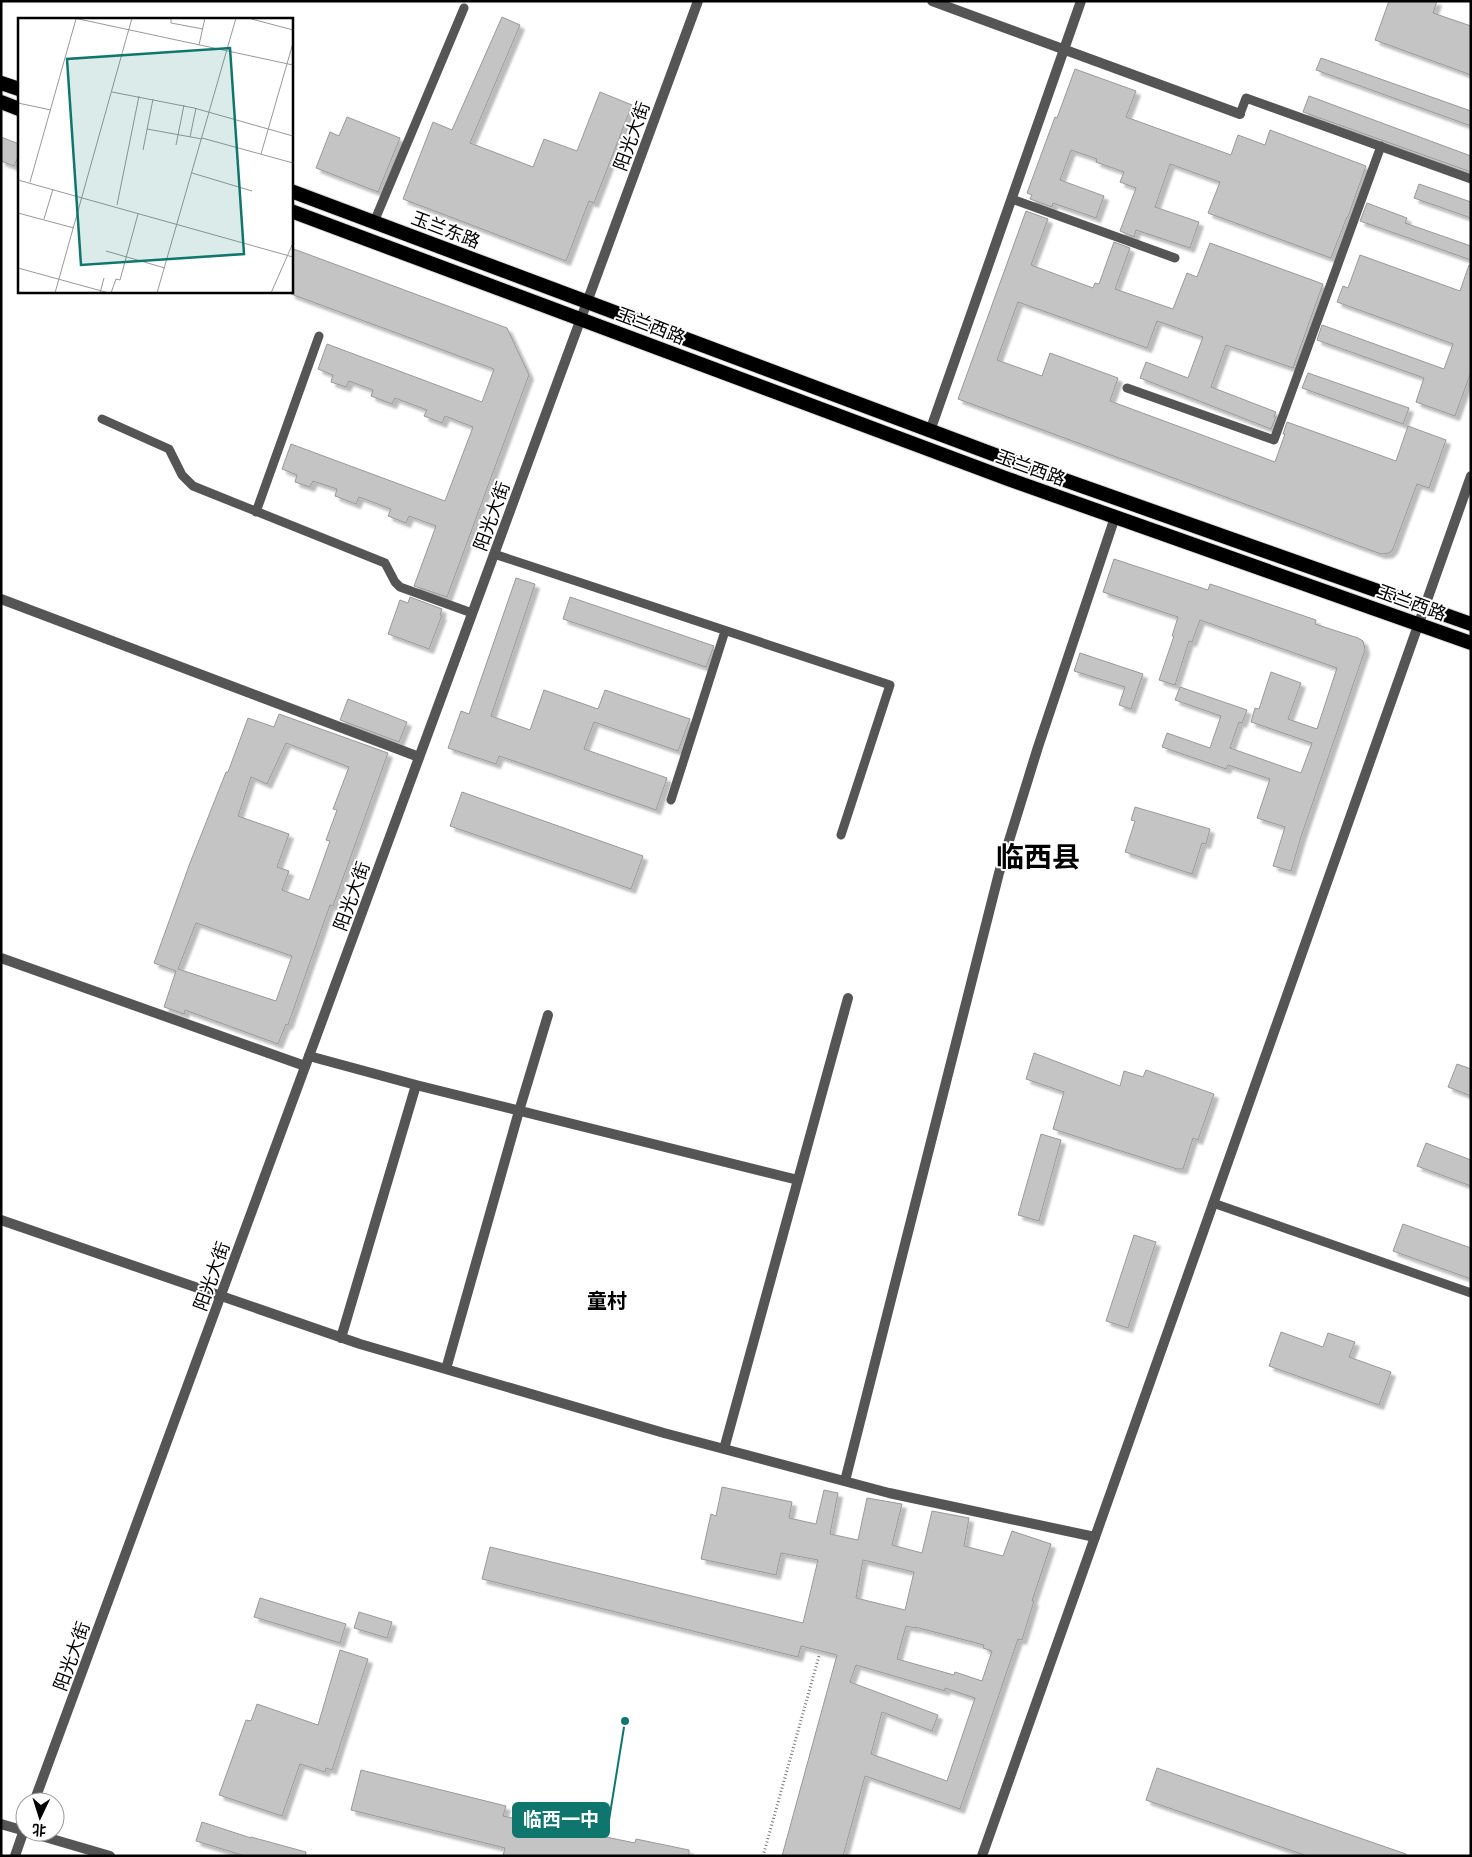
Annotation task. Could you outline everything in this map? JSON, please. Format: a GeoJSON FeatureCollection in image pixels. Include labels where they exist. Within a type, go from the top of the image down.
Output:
{"type":"FeatureCollection","features":[{"type":"Feature","properties":{"kind":"highway"},"geometry":{"type":"LineString","coordinates":[[1,83],[18,89]]}},
{"type":"Feature","properties":{"kind":"highway"},"geometry":{"type":"LineString","coordinates":[[1,102],[18,108]]}},
{"type":"Feature","properties":{"kind":"highway","name":"玉兰东路"},"geometry":{"type":"LineString","coordinates":[[292,191],[587,302]]}},
{"type":"Feature","properties":{"kind":"highway","name":"玉兰东路"},"geometry":{"type":"LineString","coordinates":[[292,211],[580,319]]}},
{"type":"Feature","properties":{"kind":"highway","name":"玉兰西路"},"geometry":{"type":"LineString","coordinates":[[587,302],[930,431],[1471,624]]}},
{"type":"Feature","properties":{"kind":"highway","name":"玉兰西路"},"geometry":{"type":"LineString","coordinates":[[580,319],[998,475],[1471,643]]}},
{"type":"Feature","properties":{"kind":"street","name":"阳光大街"},"geometry":{"type":"LineString","coordinates":[[38,1792],[698,1]]}},
{"type":"Feature","properties":{"kind":"street"},"geometry":{"type":"LineString","coordinates":[[932,1],[1240,114]]}},
{"type":"Feature","properties":{"kind":"street"},"geometry":{"type":"LineString","coordinates":[[930,431],[1081,1]]}},
{"type":"Feature","properties":{"kind":"street"},"geometry":{"type":"LineString","coordinates":[[982,1856],[1471,476]]}},
{"type":"Feature","properties":{"kind":"street"},"geometry":{"type":"LineString","coordinates":[[845,1481],[999,873],[1116,517]]}},
{"type":"Feature","properties":{"kind":"street"},"geometry":{"type":"LineString","coordinates":[[1,599],[419,757]]}},
{"type":"Feature","properties":{"kind":"street"},"geometry":{"type":"LineString","coordinates":[[1,958],[307,1061],[416,1085],[798,1180]]}},
{"type":"Feature","properties":{"kind":"street"},"geometry":{"type":"LineString","coordinates":[[724,1449],[848,998]]}},
{"type":"Feature","properties":{"kind":"street"},"geometry":{"type":"LineString","coordinates":[[446,1369],[548,1015]]}},
{"type":"Feature","properties":{"kind":"street"},"geometry":{"type":"LineString","coordinates":[[341,1338],[416,1085]]}},
{"type":"Feature","properties":{"kind":"street"},"geometry":{"type":"LineString","coordinates":[[1,1220],[341,1338],[446,1369],[724,1449],[889,1493],[1095,1537]]}},
{"type":"Feature","properties":{"kind":"street"},"geometry":{"type":"LineString","coordinates":[[1,1824],[15,1827]]}},
{"type":"Feature","properties":{"kind":"street"},"geometry":{"type":"LineString","coordinates":[[15,1856],[21,1842]]}},
{"type":"Feature","properties":{"kind":"street"},"geometry":{"type":"LineString","coordinates":[[65,1842],[110,1856]]}},
{"type":"Feature","properties":{"kind":"lane"},"geometry":{"type":"LineString","coordinates":[[374,222],[464,8]]}},
{"type":"Feature","properties":{"kind":"lane"},"geometry":{"type":"LineString","coordinates":[[1240,114],[1246,98],[1471,179]]}},
{"type":"Feature","properties":{"kind":"lane"},"geometry":{"type":"LineString","coordinates":[[1126,388],[1274,440],[1381,146]]}},
{"type":"Feature","properties":{"kind":"lane"},"geometry":{"type":"LineString","coordinates":[[1012,199],[1175,258]]}},
{"type":"Feature","properties":{"kind":"lane"},"geometry":{"type":"LineString","coordinates":[[256,512],[319,336]]}},
{"type":"Feature","properties":{"kind":"lane"},"geometry":{"type":"LineString","coordinates":[[102,419],[169,449],[182,475],[193,486],[385,563],[395,582],[400,587],[472,613]]}},
{"type":"Feature","properties":{"kind":"lane"},"geometry":{"type":"LineString","coordinates":[[494,554],[890,685],[841,835]]}},
{"type":"Feature","properties":{"kind":"lane"},"geometry":{"type":"LineString","coordinates":[[671,800],[725,631]]}},
{"type":"Feature","properties":{"kind":"lane"},"geometry":{"type":"LineString","coordinates":[[1213,1204],[1471,1293]]}},
{"type":"Feature","properties":{"kind":"path"},"geometry":{"type":"LineString","coordinates":[[763,1856],[819,1656]]}},
{"type":"Feature","properties":{"kind":"building"},"geometry":{"type":"Polygon","coordinates":[[[1389,1],[1437,1],[1433,13],[1471,26],[1471,75],[1375,40],[1389,1]]]}},
{"type":"Feature","properties":{"kind":"building"},"geometry":{"type":"Polygon","coordinates":[[[502,17],[520,25],[470,143],[533,167],[544,139],[577,151],[600,92],[632,105],[594,203],[589,201],[566,261],[403,199],[433,122],[452,130],[502,17]]]}},
{"type":"Feature","properties":{"kind":"building"},"geometry":{"type":"Polygon","coordinates":[[[1321,58],[1471,111],[1471,126],[1316,70],[1321,58]]]}},
{"type":"Feature","properties":{"kind":"building"},"geometry":{"type":"Polygon","coordinates":[[[1075,69],[1136,91],[1126,117],[1231,155],[1238,135],[1265,145],[1270,130],[1366,166],[1331,258],[1208,213],[1220,182],[1170,164],[1155,207],[1199,222],[1190,248],[1136,230],[1134,237],[1120,231],[1136,188],[1120,182],[1124,172],[1096,162],[1097,159],[1071,150],[1060,180],[1104,196],[1096,218],[1053,203],[1052,207],[1030,199],[1032,195],[1027,193],[1075,69]]]}},
{"type":"Feature","properties":{"kind":"building"},"geometry":{"type":"Polygon","coordinates":[[[1309,96],[1471,156],[1471,172],[1303,112],[1309,96]]]}},
{"type":"Feature","properties":{"kind":"building"},"geometry":{"type":"Polygon","coordinates":[[[347,117],[400,138],[378,192],[316,168],[330,132],[339,136],[347,117]]]}},
{"type":"Feature","properties":{"kind":"building"},"geometry":{"type":"Polygon","coordinates":[[[1,137],[18,144],[18,157],[14,166],[1,161],[1,137]]]}},
{"type":"Feature","properties":{"kind":"building"},"geometry":{"type":"Polygon","coordinates":[[[1419,184],[1471,202],[1471,218],[1414,198],[1419,184]]]}},
{"type":"Feature","properties":{"kind":"building"},"geometry":{"type":"Polygon","coordinates":[[[1367,203],[1407,218],[1405,223],[1471,246],[1471,260],[1360,221],[1367,203]]]}},
{"type":"Feature","properties":{"kind":"building"},"geometry":{"type":"Polygon","coordinates":[[[1026,211],[1048,219],[1031,265],[1093,288],[1095,283],[1099,284],[1114,242],[1130,248],[1115,289],[1173,309],[1187,273],[1197,277],[1210,243],[1323,284],[1293,368],[1226,345],[1211,387],[1276,412],[1271,429],[1140,378],[1146,362],[1188,378],[1203,337],[1157,321],[1147,348],[1018,302],[997,360],[1042,376],[1050,353],[1118,378],[1110,401],[1275,462],[1285,434],[1283,434],[1287,422],[1396,461],[1408,426],[1446,440],[1429,488],[1417,484],[1393,549],[1389,553],[1381,554],[958,399],[1026,211]]]}},
{"type":"Feature","properties":{"kind":"building"},"geometry":{"type":"Polygon","coordinates":[[[292,248],[507,328],[529,375],[447,597],[414,586],[436,526],[409,516],[406,523],[388,516],[391,509],[359,497],[356,504],[335,496],[337,489],[313,481],[310,487],[295,482],[297,475],[282,469],[291,444],[445,501],[473,427],[445,416],[442,423],[424,416],[427,410],[395,398],[392,404],[371,396],[373,390],[349,381],[346,387],[331,382],[333,375],[318,369],[327,344],[482,402],[494,369],[291,294],[292,248]]]}},
{"type":"Feature","properties":{"kind":"building"},"geometry":{"type":"Polygon","coordinates":[[[1360,255],[1460,291],[1469,265],[1471,266],[1471,372],[1455,416],[1416,402],[1424,378],[1317,340],[1322,325],[1444,369],[1453,344],[1337,302],[1343,286],[1348,288],[1360,255]]]}},
{"type":"Feature","properties":{"kind":"building"},"geometry":{"type":"Polygon","coordinates":[[[1308,373],[1409,408],[1403,424],[1302,388],[1308,373]]]}},
{"type":"Feature","properties":{"kind":"building"},"geometry":{"type":"Polygon","coordinates":[[[1114,559],[1208,590],[1210,584],[1316,620],[1315,624],[1363,641],[1365,650],[1291,871],[1273,866],[1285,827],[1257,818],[1270,779],[1228,765],[1226,769],[1162,747],[1167,733],[1210,748],[1221,716],[1175,700],[1180,687],[1247,710],[1242,723],[1239,722],[1230,748],[1301,773],[1312,743],[1251,722],[1255,708],[1259,709],[1271,672],[1301,683],[1288,719],[1317,729],[1337,668],[1200,620],[1192,642],[1189,641],[1175,685],[1159,680],[1174,636],[1172,636],[1178,617],[1103,592],[1114,559]]]}},
{"type":"Feature","properties":{"kind":"building"},"geometry":{"type":"Polygon","coordinates":[[[516,578],[535,584],[491,716],[530,730],[544,690],[598,709],[605,690],[690,719],[678,751],[594,722],[584,749],[667,778],[656,810],[499,756],[496,764],[448,748],[461,711],[469,714],[516,578]]]}},
{"type":"Feature","properties":{"kind":"building"},"geometry":{"type":"Polygon","coordinates":[[[410,597],[442,609],[440,615],[442,615],[429,649],[388,634],[400,600],[408,603],[410,597]]]}},
{"type":"Feature","properties":{"kind":"building"},"geometry":{"type":"Polygon","coordinates":[[[570,597],[714,646],[706,667],[563,619],[570,597]]]}},
{"type":"Feature","properties":{"kind":"building"},"geometry":{"type":"Polygon","coordinates":[[[1080,653],[1143,674],[1131,709],[1119,705],[1125,687],[1074,671],[1080,653]]]}},
{"type":"Feature","properties":{"kind":"building"},"geometry":{"type":"Polygon","coordinates":[[[348,699],[407,722],[399,742],[340,720],[348,699]]]}},
{"type":"Feature","properties":{"kind":"building"},"geometry":{"type":"Polygon","coordinates":[[[279,714],[388,753],[333,906],[330,905],[288,1025],[286,1024],[278,1044],[185,1010],[184,1014],[164,1007],[176,971],[154,963],[190,863],[248,718],[274,727],[279,714]],[[286,743],[267,784],[251,777],[238,816],[289,834],[277,867],[289,871],[282,890],[309,900],[330,841],[326,840],[337,810],[333,809],[349,767],[286,743]],[[196,923],[178,969],[276,1001],[292,956],[196,923]]]}},
{"type":"Feature","properties":{"kind":"building"},"geometry":{"type":"Polygon","coordinates":[[[462,792],[643,856],[631,889],[450,826],[462,792]]]}},
{"type":"Feature","properties":{"kind":"building"},"geometry":{"type":"Polygon","coordinates":[[[1135,807],[1210,829],[1206,844],[1202,843],[1192,874],[1125,852],[1135,821],[1131,820],[1135,807]]]}},
{"type":"Feature","properties":{"kind":"building"},"geometry":{"type":"Polygon","coordinates":[[[1034,1053],[1120,1086],[1124,1071],[1143,1077],[1146,1070],[1214,1094],[1198,1140],[1193,1138],[1183,1169],[1177,1169],[1053,1129],[1064,1092],[1026,1079],[1034,1053]]]}},
{"type":"Feature","properties":{"kind":"building"},"geometry":{"type":"Polygon","coordinates":[[[1457,1064],[1471,1069],[1471,1096],[1448,1087],[1457,1064]]]}},
{"type":"Feature","properties":{"kind":"building"},"geometry":{"type":"Polygon","coordinates":[[[1041,1134],[1061,1140],[1039,1221],[1018,1215],[1041,1134]]]}},
{"type":"Feature","properties":{"kind":"building"},"geometry":{"type":"Polygon","coordinates":[[[1426,1143],[1471,1160],[1471,1186],[1417,1166],[1426,1143]]]}},
{"type":"Feature","properties":{"kind":"building"},"geometry":{"type":"Polygon","coordinates":[[[1403,1224],[1471,1248],[1471,1279],[1393,1251],[1403,1224]]]}},
{"type":"Feature","properties":{"kind":"building"},"geometry":{"type":"Polygon","coordinates":[[[1134,1235],[1156,1242],[1128,1328],[1106,1321],[1134,1235]]]}},
{"type":"Feature","properties":{"kind":"building"},"geometry":{"type":"Polygon","coordinates":[[[1281,1332],[1323,1347],[1328,1333],[1355,1342],[1349,1357],[1391,1372],[1379,1405],[1269,1366],[1281,1332]]]}},
{"type":"Feature","properties":{"kind":"building"},"geometry":{"type":"Polygon","coordinates":[[[722,1487],[792,1502],[789,1518],[816,1524],[824,1490],[838,1493],[830,1534],[858,1540],[867,1498],[902,1504],[892,1545],[922,1553],[932,1511],[969,1518],[964,1546],[1003,1556],[1012,1531],[1051,1544],[1032,1601],[1034,1601],[1022,1640],[1018,1639],[960,1809],[865,1776],[843,1856],[782,1856],[837,1655],[801,1646],[798,1657],[482,1579],[490,1547],[803,1623],[818,1560],[781,1553],[776,1575],[701,1559],[711,1514],[716,1516],[722,1487]],[[863,1560],[856,1598],[905,1610],[914,1572],[863,1560]],[[906,1626],[897,1659],[954,1675],[955,1672],[982,1681],[992,1651],[983,1648],[984,1645],[906,1626]],[[856,1665],[850,1682],[938,1715],[932,1731],[882,1712],[871,1754],[947,1781],[975,1698],[945,1688],[945,1691],[856,1665]]]}},
{"type":"Feature","properties":{"kind":"building"},"geometry":{"type":"Polygon","coordinates":[[[260,1598],[346,1624],[340,1643],[254,1617],[260,1598]]]}},
{"type":"Feature","properties":{"kind":"building"},"geometry":{"type":"Polygon","coordinates":[[[359,1612],[392,1622],[387,1638],[354,1628],[359,1612]]]}},
{"type":"Feature","properties":{"kind":"building"},"geometry":{"type":"Polygon","coordinates":[[[340,1650],[368,1659],[332,1770],[326,1768],[325,1772],[300,1764],[282,1816],[219,1795],[246,1720],[251,1721],[257,1704],[318,1725],[340,1650]]]}},
{"type":"Feature","properties":{"kind":"building"},"geometry":{"type":"Polygon","coordinates":[[[1157,1768],[1406,1854],[1406,1856],[1307,1856],[1146,1800],[1157,1768]]]}},
{"type":"Feature","properties":{"kind":"building"},"geometry":{"type":"Polygon","coordinates":[[[361,1770],[506,1806],[503,1816],[635,1843],[636,1839],[689,1850],[689,1856],[503,1856],[505,1848],[351,1810],[361,1770]]]}},
{"type":"Feature","properties":{"kind":"building"},"geometry":{"type":"Polygon","coordinates":[[[202,1822],[251,1838],[306,1852],[305,1856],[245,1856],[196,1841],[202,1822]]]}},
{"type":"Feature","properties":{"kind":"place","name":"临西一中"},"geometry":{"type":"Point","coordinates":[625,1721]}},
{"type":"Feature","properties":{"kind":"district","name":"临西县"},"geometry":{"type":"Point","coordinates":[1038,856]}},
{"type":"Feature","properties":{"kind":"district","name":"童村"},"geometry":{"type":"Point","coordinates":[607,1300]}}]}
